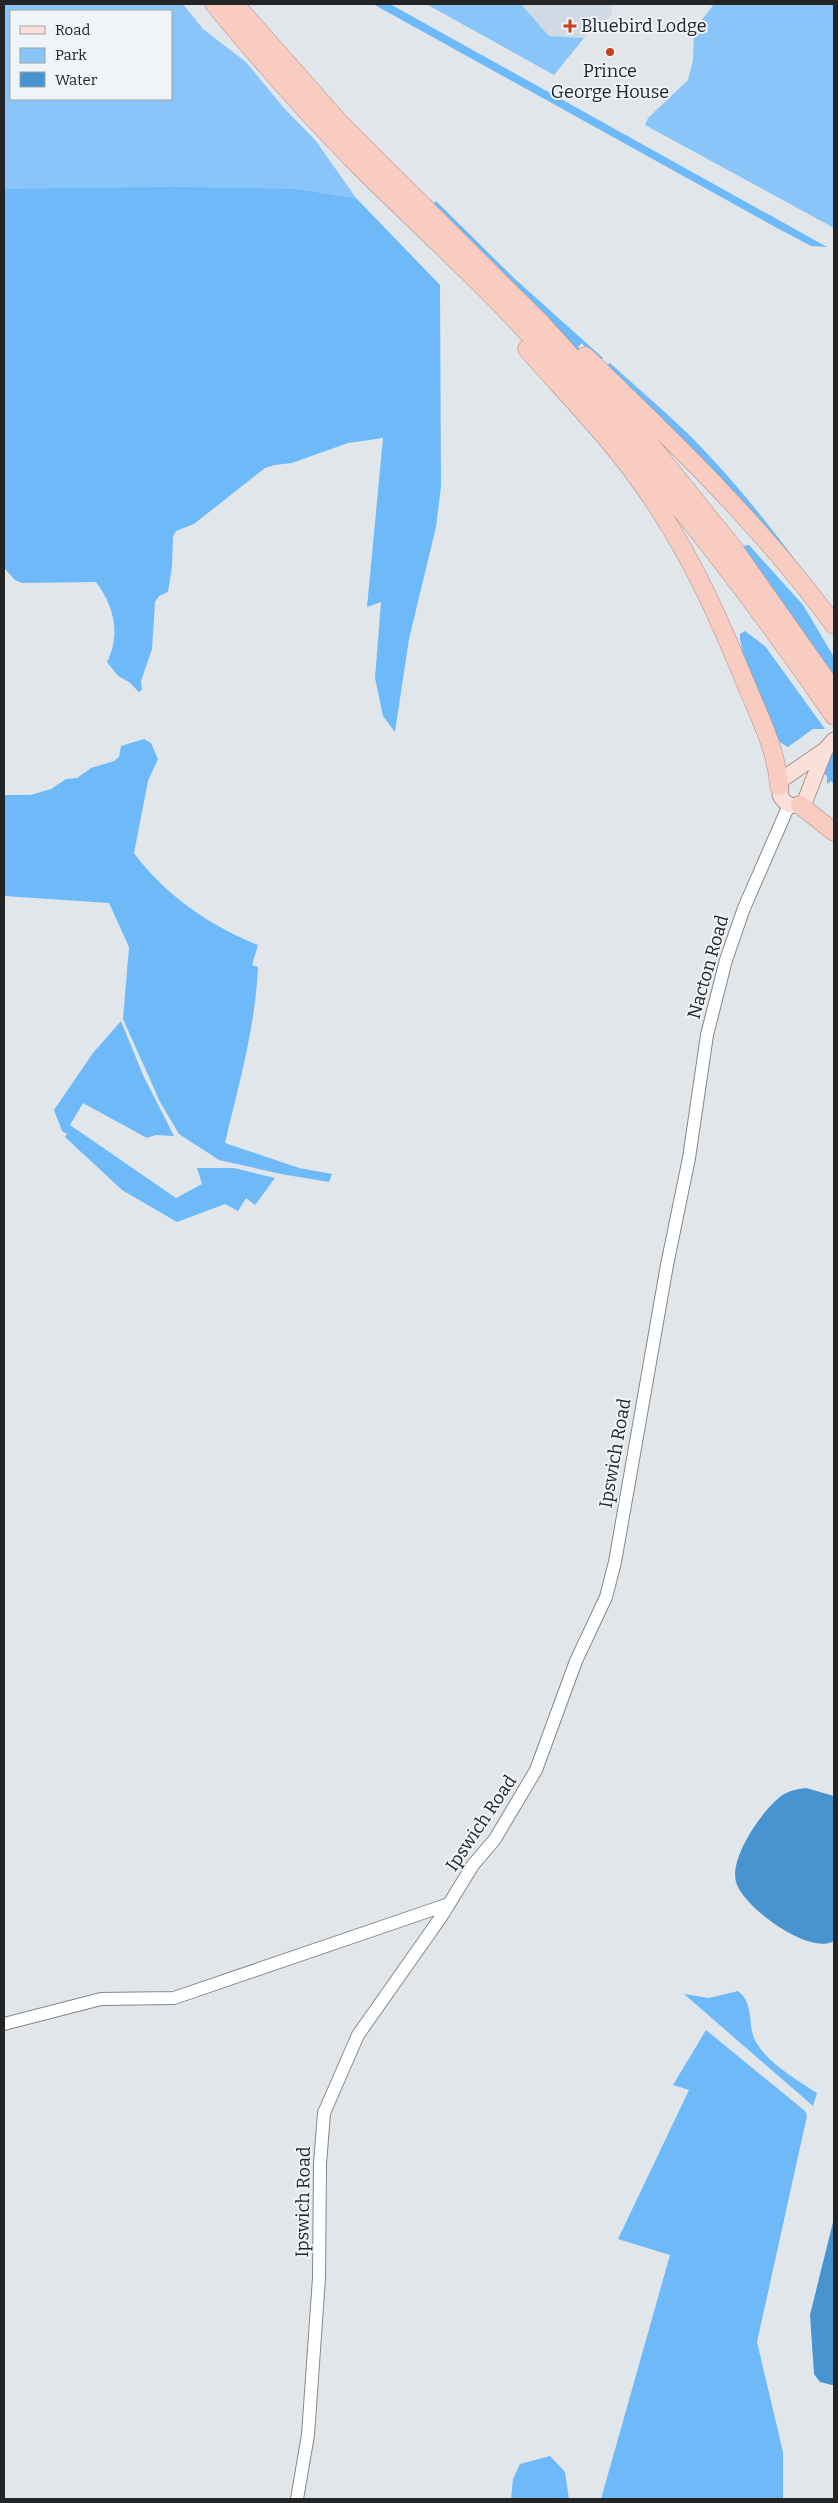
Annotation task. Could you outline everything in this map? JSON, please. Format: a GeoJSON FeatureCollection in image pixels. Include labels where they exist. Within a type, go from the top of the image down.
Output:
{"type":"FeatureCollection","features":[{"type":"Feature","properties":{"kind":"highway"},"geometry":{"type":"LineString","coordinates":[[214,4],[246,43],[361,168],[529,334],[623,437],[720,557],[832,705]]}},
{"type":"Feature","properties":{"kind":"highway"},"geometry":{"type":"LineString","coordinates":[[235,4],[339,122],[541,323],[641,433],[728,542],[832,705]]}},
{"type":"Feature","properties":{"kind":"highway"},"geometry":{"type":"LineString","coordinates":[[482,286],[498,316],[614,446],[653,499],[693,565],[726,633],[754,703],[776,761],[779,786]]}},
{"type":"Feature","properties":{"kind":"highway"},"geometry":{"type":"LineString","coordinates":[[541,323],[574,345],[722,491],[811,594],[834,625]]}},
{"type":"Feature","properties":{"kind":"highway"},"geometry":{"type":"LineString","coordinates":[[794,805],[834,832]]}},
{"type":"Feature","properties":{"kind":"main road"},"geometry":{"type":"LineString","coordinates":[[830,745],[816,770],[810,793],[794,805],[780,795],[779,786],[781,780],[830,745]]}},
{"type":"Feature","properties":{"kind":"street","name":"Nacton Road"},"geometry":{"type":"LineString","coordinates":[[691,1148],[707,1035],[726,960],[744,908],[794,805]]}},
{"type":"Feature","properties":{"kind":"street","name":"Ipswich Road"},"geometry":{"type":"LineString","coordinates":[[297,2499],[308,2435],[320,2278],[320,2164],[324,2113],[358,2035],[450,1904],[473,1865],[495,1839],[536,1770],[576,1661],[606,1597],[615,1562],[667,1265],[691,1148]]}},
{"type":"Feature","properties":{"kind":"street"},"geometry":{"type":"LineString","coordinates":[[4,2024],[100,1999],[174,1998],[450,1904]]}},
{"type":"Feature","properties":{"kind":"shaded area"},"geometry":{"type":"Polygon","coordinates":[[[373,4],[390,4],[827,247],[811,246],[777,228],[373,4]]]}},
{"type":"Feature","properties":{"kind":"shaded area","name":"Bluebird Lodge"},"geometry":{"type":"Polygon","coordinates":[[[521,4],[612,4],[611,16],[584,38],[549,36],[521,4]]]}},
{"type":"Feature","properties":{"kind":"shaded area"},"geometry":{"type":"Polygon","coordinates":[[[174,187],[297,189],[356,198],[440,285],[441,487],[436,527],[409,639],[395,732],[383,716],[375,678],[381,602],[367,607],[383,438],[348,443],[292,463],[265,468],[194,524],[176,531],[173,537],[172,566],[168,592],[159,596],[155,602],[152,649],[141,681],[142,690],[139,692],[129,682],[118,676],[107,662],[114,641],[114,620],[107,601],[96,582],[22,583],[15,580],[5,569],[4,189],[174,187]]]}},
{"type":"Feature","properties":{"kind":"shaded area"},"geometry":{"type":"Polygon","coordinates":[[[430,199],[434,203],[436,201],[515,279],[603,358],[601,360],[583,349],[585,347],[582,343],[578,347],[601,369],[610,363],[703,449],[759,514],[827,605],[580,352],[426,204],[430,199]]]}},
{"type":"Feature","properties":{"kind":"shaded area"},"geometry":{"type":"Polygon","coordinates":[[[749,545],[803,605],[834,657],[834,685],[741,554],[743,546],[749,545]]]}},
{"type":"Feature","properties":{"kind":"shaded area"},"geometry":{"type":"Polygon","coordinates":[[[745,631],[765,646],[825,729],[813,729],[788,747],[781,743],[769,722],[755,690],[744,657],[740,634],[745,631]]]}},
{"type":"Feature","properties":{"kind":"shaded area"},"geometry":{"type":"Polygon","coordinates":[[[144,739],[151,743],[158,759],[148,781],[134,853],[174,896],[190,908],[223,929],[258,945],[252,965],[258,967],[254,1012],[225,1143],[299,1168],[332,1174],[329,1182],[281,1174],[219,1160],[179,1134],[160,1102],[123,1019],[129,947],[109,903],[4,896],[4,795],[30,795],[51,789],[66,779],[77,778],[91,768],[114,761],[119,757],[121,746],[144,739]]]}},
{"type":"Feature","properties":{"kind":"shaded area"},"geometry":{"type":"Polygon","coordinates":[[[834,743],[834,784],[831,781],[827,784],[827,776],[824,773],[834,743]]]}},
{"type":"Feature","properties":{"kind":"shaded area"},"geometry":{"type":"Polygon","coordinates":[[[121,1021],[143,1075],[174,1136],[156,1135],[147,1138],[83,1103],[70,1125],[176,1198],[202,1184],[197,1168],[234,1168],[275,1178],[255,1205],[246,1198],[238,1211],[225,1204],[177,1222],[122,1190],[65,1137],[67,1134],[62,1131],[54,1110],[93,1053],[121,1021]]]}},
{"type":"Feature","properties":{"kind":"shaded area"},"geometry":{"type":"Polygon","coordinates":[[[738,1991],[747,2003],[752,2031],[757,2044],[769,2059],[817,2093],[813,2106],[684,1994],[709,1998],[738,1991]]]}},
{"type":"Feature","properties":{"kind":"shaded area"},"geometry":{"type":"Polygon","coordinates":[[[706,2030],[805,2111],[807,2116],[757,2342],[783,2452],[783,2499],[601,2499],[670,2255],[618,2239],[689,2090],[673,2085],[706,2030]]]}},
{"type":"Feature","properties":{"kind":"shaded area"},"geometry":{"type":"Polygon","coordinates":[[[550,2456],[565,2472],[569,2499],[511,2499],[513,2479],[520,2464],[550,2456]]]}},
{"type":"Feature","properties":{"kind":"green space"},"geometry":{"type":"Polygon","coordinates":[[[4,4],[183,4],[203,29],[246,62],[284,108],[316,141],[356,198],[297,189],[4,189],[4,4]]]}},
{"type":"Feature","properties":{"kind":"green space"},"geometry":{"type":"Polygon","coordinates":[[[426,4],[521,4],[549,36],[584,38],[554,75],[426,4]]]}},
{"type":"Feature","properties":{"kind":"green space"},"geometry":{"type":"Polygon","coordinates":[[[714,4],[834,4],[834,228],[645,125],[648,118],[688,80],[693,60],[694,30],[714,4]]]}},
{"type":"Feature","properties":{"kind":"water"},"geometry":{"type":"Polygon","coordinates":[[[806,1788],[834,1796],[834,1941],[823,1944],[809,1942],[794,1936],[763,1916],[741,1892],[736,1882],[735,1872],[738,1860],[758,1821],[776,1800],[784,1794],[806,1788]]]}},
{"type":"Feature","properties":{"kind":"water"},"geometry":{"type":"Polygon","coordinates":[[[834,2218],[834,2385],[832,2385],[820,2382],[814,2374],[810,2315],[834,2218]]]}},
{"type":"Feature","properties":{"kind":"place","name":"Bluebird Lodge"},"geometry":{"type":"Point","coordinates":[570,26]}},
{"type":"Feature","properties":{"kind":"place","name":"Prince George House"},"geometry":{"type":"Point","coordinates":[610,52]}}]}
